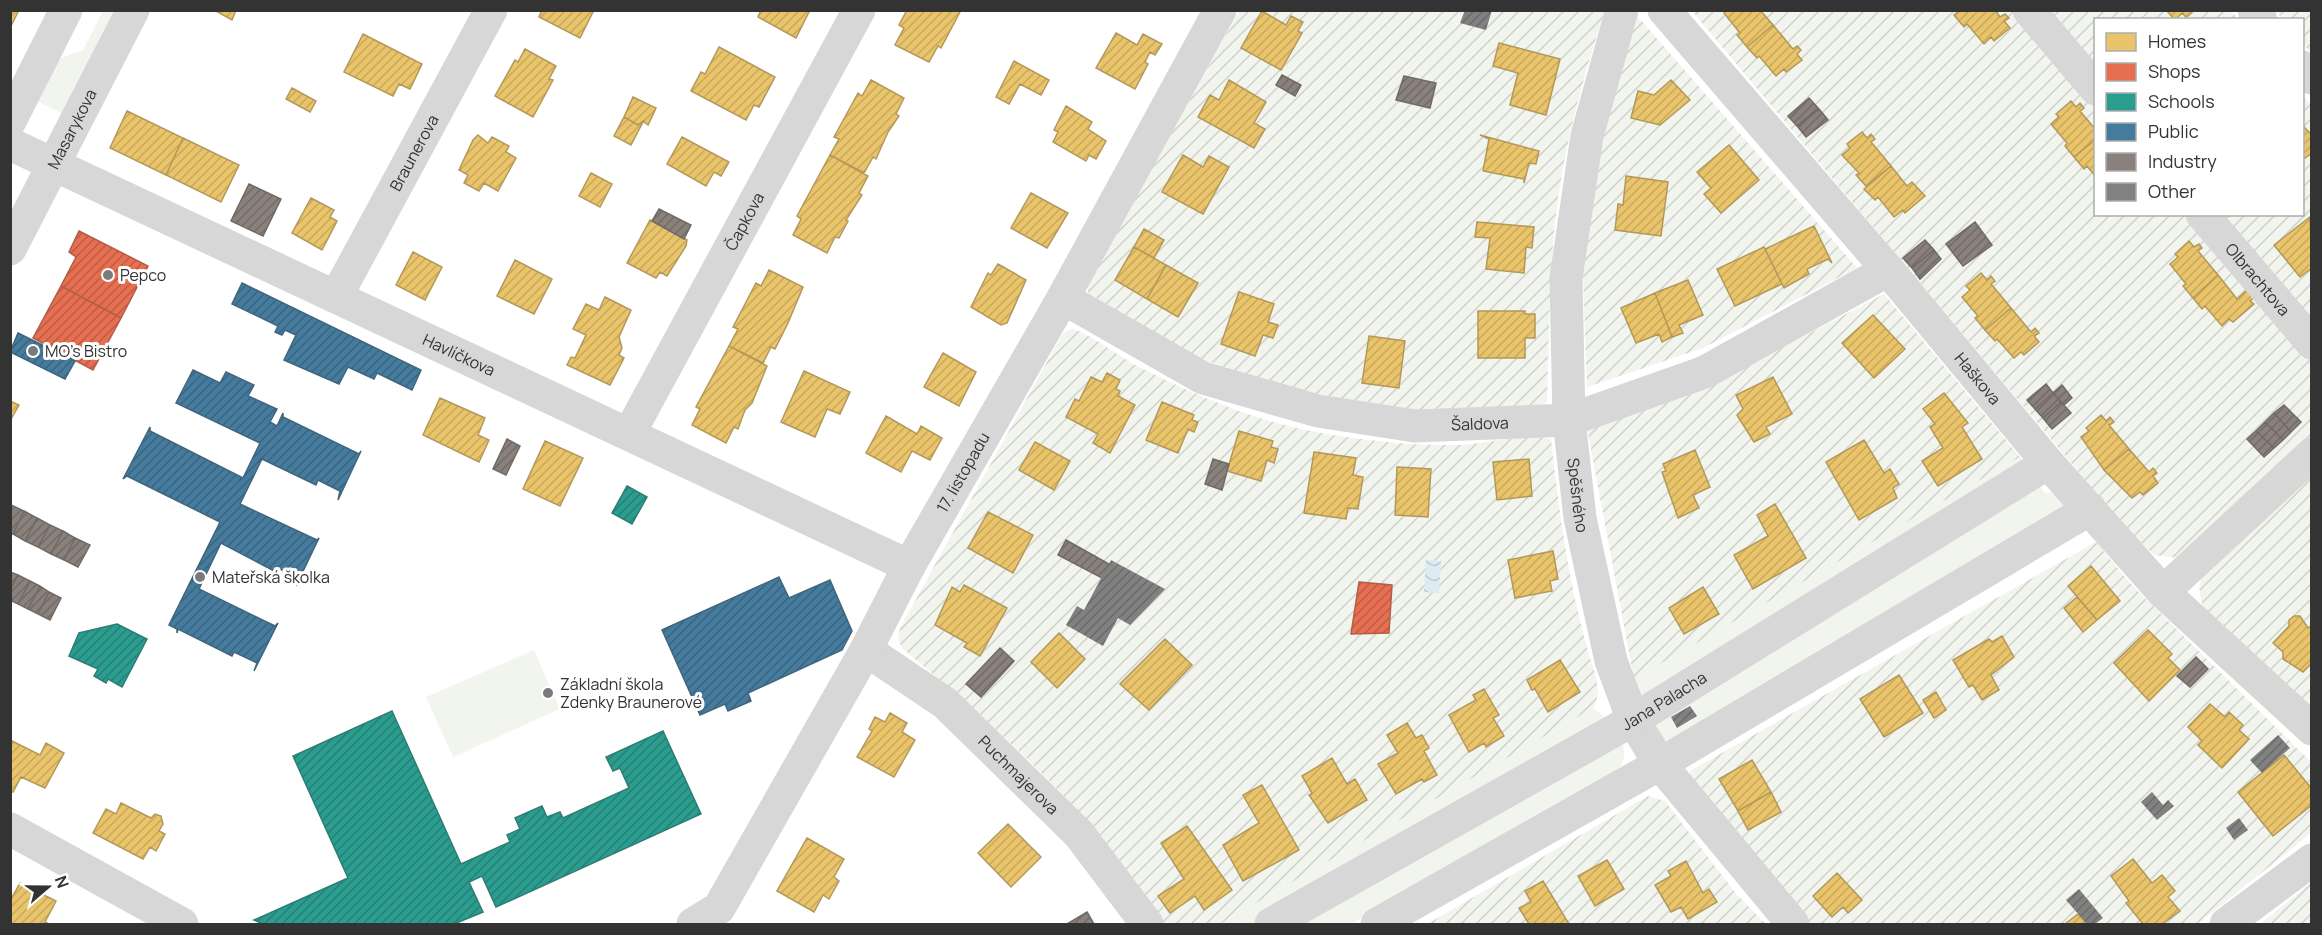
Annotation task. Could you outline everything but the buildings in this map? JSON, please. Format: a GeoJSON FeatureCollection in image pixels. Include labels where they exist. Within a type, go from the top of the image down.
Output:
{"type":"FeatureCollection","features":[{"type":"Feature","properties":{"kind":"street"},"geometry":{"type":"LineString","coordinates":[[10,121],[66,10]]}},
{"type":"Feature","properties":{"kind":"street","name":"Masarykova"},"geometry":{"type":"LineString","coordinates":[[10,249],[133,10]]}},
{"type":"Feature","properties":{"kind":"street","name":"Braunerova"},"geometry":{"type":"LineString","coordinates":[[336,297],[491,10]]}},
{"type":"Feature","properties":{"kind":"street","name":"Čapkova"},"geometry":{"type":"LineString","coordinates":[[629,434],[859,10]]}},
{"type":"Feature","properties":{"kind":"street","name":"17. listopadu"},"geometry":{"type":"LineString","coordinates":[[693,924],[719,908],[866,650],[909,566],[1063,297],[1220,10]]}},
{"type":"Feature","properties":{"kind":"street","name":"Spěšného"},"geometry":{"type":"LineString","coordinates":[[1622,10],[1587,136],[1566,278],[1569,420],[1580,518],[1611,661],[1633,720],[1660,764],[1793,924]]}},
{"type":"Feature","properties":{"kind":"street","name":"Haškova"},"geometry":{"type":"LineString","coordinates":[[1664,10],[1888,270],[2048,463],[2163,592],[2312,729]]}},
{"type":"Feature","properties":{"kind":"street"},"geometry":{"type":"LineString","coordinates":[[2029,10],[2094,87]]}},
{"type":"Feature","properties":{"kind":"street","name":"Havlíčkova"},"geometry":{"type":"LineString","coordinates":[[10,144],[909,566]]}},
{"type":"Feature","properties":{"kind":"street","name":"Olbrachtova"},"geometry":{"type":"LineString","coordinates":[[2204,216],[2312,343]]}},
{"type":"Feature","properties":{"kind":"street","name":"Šaldova"},"geometry":{"type":"LineString","coordinates":[[1063,297],[1203,378],[1318,411],[1415,426],[1569,420],[1706,372],[1888,270]]}},
{"type":"Feature","properties":{"kind":"street"},"geometry":{"type":"LineString","coordinates":[[2163,592],[2312,454]]}},
{"type":"Feature","properties":{"kind":"street","name":"Jana Palacha"},"geometry":{"type":"LineString","coordinates":[[1271,924],[1633,720],[2048,463]]}},
{"type":"Feature","properties":{"kind":"street"},"geometry":{"type":"LineString","coordinates":[[1377,924],[1660,764],[2090,509]]}},
{"type":"Feature","properties":{"kind":"street","name":"Puchmajerova"},"geometry":{"type":"LineString","coordinates":[[866,650],[945,703],[1079,834],[1147,924]]}},
{"type":"Feature","properties":{"kind":"street"},"geometry":{"type":"LineString","coordinates":[[10,830],[182,924]]}},
{"type":"Feature","properties":{"kind":"street"},"geometry":{"type":"LineString","coordinates":[[2226,924],[2312,860]]}},
{"type":"Feature","properties":{"kind":"shaded area"},"geometry":{"type":"Polygon","coordinates":[[[2230,10],[2237,18],[2094,18],[2094,67],[2047,11],[2230,10]]]}},
{"type":"Feature","properties":{"kind":"shaded area"},"geometry":{"type":"Polygon","coordinates":[[[103,11],[121,11],[67,116],[29,97],[48,63],[83,50],[103,11]]]}},
{"type":"Feature","properties":{"kind":"shaded area"},"geometry":{"type":"Polygon","coordinates":[[[1239,11],[1605,11],[1574,116],[1563,169],[1555,223],[1547,401],[1545,404],[1474,412],[1419,411],[1307,396],[1196,357],[1088,293],[1088,284],[1239,11]]]}},
{"type":"Feature","properties":{"kind":"shaded area"},"geometry":{"type":"Polygon","coordinates":[[[1633,11],[1857,268],[1703,348],[1587,387],[1583,275],[1599,140],[1633,11]]]}},
{"type":"Feature","properties":{"kind":"shaded area"},"geometry":{"type":"Polygon","coordinates":[[[1692,11],[2019,11],[2094,100],[2094,216],[2192,216],[2311,358],[2311,441],[2178,558],[2154,555],[2124,526],[1692,11]]]}},
{"type":"Feature","properties":{"kind":"shaded area"},"geometry":{"type":"Polygon","coordinates":[[[2275,11],[2311,11],[2311,54],[2304,44],[2304,18],[2282,18],[2275,11]]]}},
{"type":"Feature","properties":{"kind":"shaded area"},"geometry":{"type":"Polygon","coordinates":[[[2304,96],[2312,106],[2311,322],[2221,216],[2304,216],[2304,96]]]}},
{"type":"Feature","properties":{"kind":"shaded area"},"geometry":{"type":"Polygon","coordinates":[[[1884,294],[2020,457],[1634,679],[1587,428],[1709,386],[1884,294]]]}},
{"type":"Feature","properties":{"kind":"shaded area"},"geometry":{"type":"Polygon","coordinates":[[[1072,329],[1094,339],[1135,365],[1196,394],[1279,424],[1359,439],[1398,443],[1437,445],[1531,437],[1551,439],[1570,572],[1581,625],[1597,680],[1598,694],[1593,708],[1220,924],[1163,924],[1121,864],[1074,807],[1012,745],[902,648],[898,639],[900,628],[1063,333],[1072,329]]]}},
{"type":"Feature","properties":{"kind":"shaded area"},"geometry":{"type":"Polygon","coordinates":[[[2020,457],[2045,493],[2054,492],[2063,496],[2064,511],[1665,742],[1657,737],[1634,679],[2020,457]]]}},
{"type":"Feature","properties":{"kind":"shaded area"},"geometry":{"type":"Polygon","coordinates":[[[2311,468],[2311,710],[2203,610],[2199,586],[2204,569],[2311,468]]]}},
{"type":"Feature","properties":{"kind":"shaded area"},"geometry":{"type":"Polygon","coordinates":[[[2096,542],[2130,583],[2311,762],[2311,833],[2198,924],[1810,924],[1769,881],[1690,783],[1690,771],[2096,542]]]}},
{"type":"Feature","properties":{"kind":"shaded area"},"geometry":{"type":"Polygon","coordinates":[[[534,650],[560,709],[453,757],[426,697],[534,650]]]}},
{"type":"Feature","properties":{"kind":"shaded area"},"geometry":{"type":"Polygon","coordinates":[[[1593,708],[1616,731],[1624,749],[1624,758],[1620,768],[1612,777],[1351,924],[1220,924],[1593,708]]]}},
{"type":"Feature","properties":{"kind":"shaded area"},"geometry":{"type":"Polygon","coordinates":[[[1648,796],[1665,801],[1737,895],[1766,924],[1427,924],[1648,796]]]}},
{"type":"Feature","properties":{"kind":"shaded area"},"geometry":{"type":"Polygon","coordinates":[[[2311,883],[2311,924],[2260,924],[2311,883]]]}},
{"type":"Feature","properties":{"kind":"water"},"geometry":{"type":"Polygon","coordinates":[[[1426,560],[1441,561],[1439,593],[1424,592],[1426,560]]]}},
{"type":"Feature","properties":{"kind":"place","name":"Pepco"},"geometry":{"type":"Point","coordinates":[108,275]}},
{"type":"Feature","properties":{"kind":"place","name":"MO’s Bistro"},"geometry":{"type":"Point","coordinates":[33,351]}},
{"type":"Feature","properties":{"kind":"place","name":"Mateřská školka"},"geometry":{"type":"Point","coordinates":[200,577]}},
{"type":"Feature","properties":{"kind":"place","name":"Základní škola Zdenky Braunerové"},"geometry":{"type":"Point","coordinates":[548,693]}}]}
